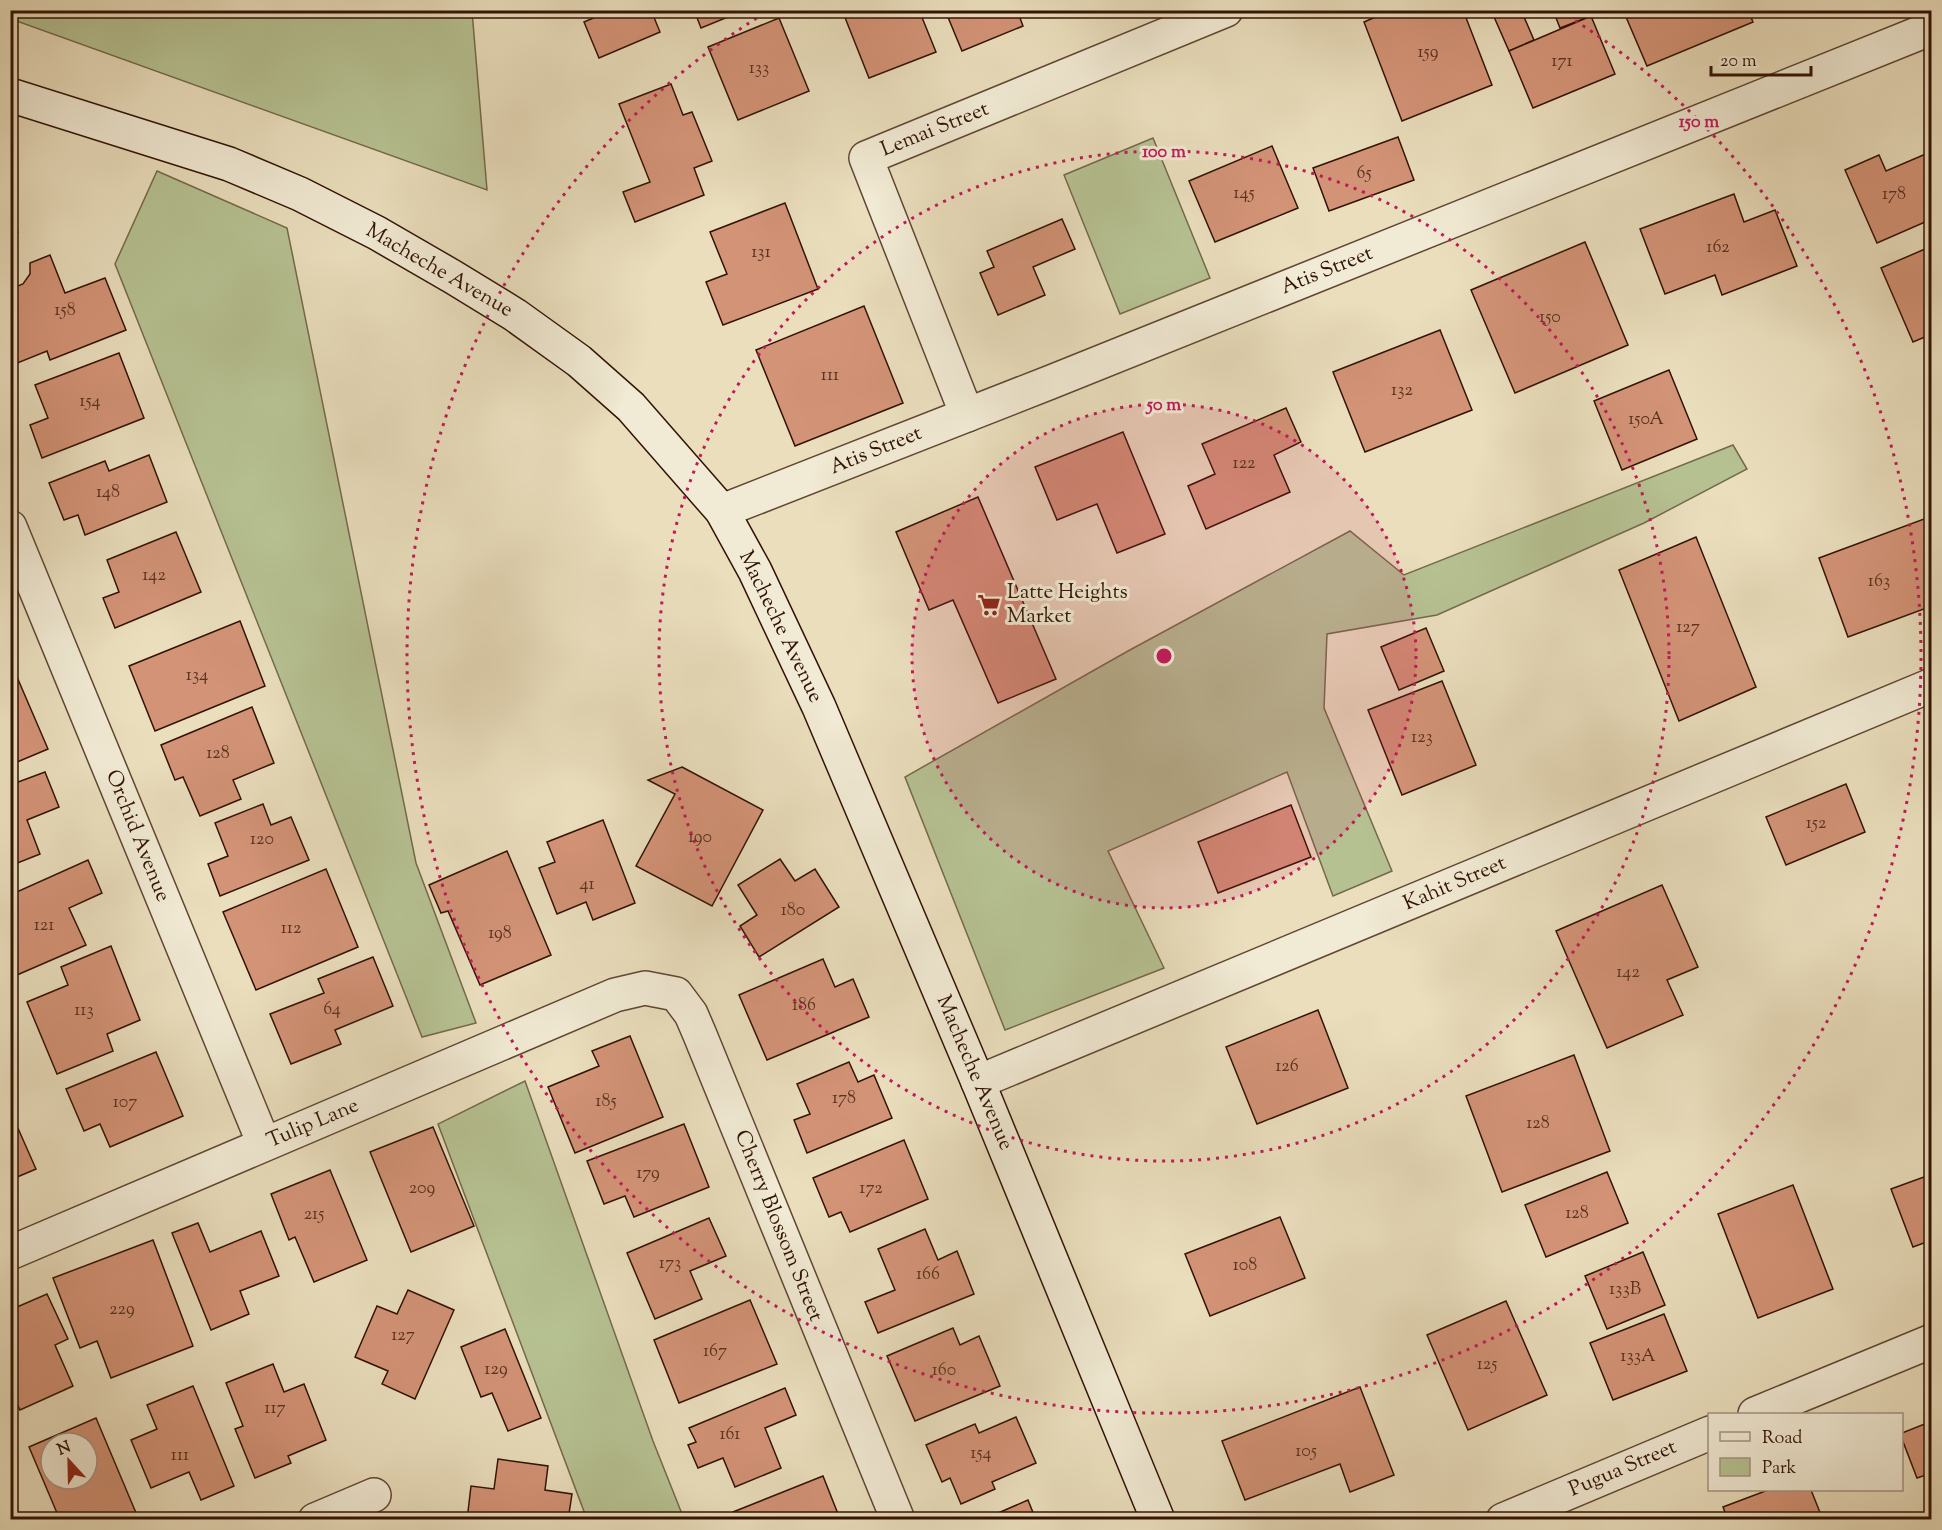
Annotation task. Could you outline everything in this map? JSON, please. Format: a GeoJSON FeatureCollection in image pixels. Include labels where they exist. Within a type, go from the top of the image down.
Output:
{"type":"FeatureCollection","features":[{"type":"Feature","properties":{"kind":"street","name":"Lemai Street"},"geometry":{"type":"LineString","coordinates":[[967,415],[866,158],[1226,10]]}},
{"type":"Feature","properties":{"kind":"street","name":"Atis Street"},"geometry":{"type":"LineString","coordinates":[[723,511],[1932,28]]}},
{"type":"Feature","properties":{"kind":"street","name":"Macheche Avenue"},"geometry":{"type":"LineString","coordinates":[[10,95],[229,164],[300,194],[377,232],[515,315],[579,361],[631,407],[723,511],[755,572],[819,707],[978,1082],[1158,1520]]}},
{"type":"Feature","properties":{"kind":"street","name":"Orchid Avenue"},"geometry":{"type":"LineString","coordinates":[[10,527],[264,1144]]}},
{"type":"Feature","properties":{"kind":"street","name":"Kahit Street"},"geometry":{"type":"LineString","coordinates":[[978,1082],[1932,685]]}},
{"type":"Feature","properties":{"kind":"street","name":"Cherry Blossom Street"},"geometry":{"type":"LineString","coordinates":[[615,995],[645,988],[676,994],[691,1014],[898,1520]]}},
{"type":"Feature","properties":{"kind":"street","name":"Tulip Lane"},"geometry":{"type":"LineString","coordinates":[[10,1252],[615,995]]}},
{"type":"Feature","properties":{"kind":"street"},"geometry":{"type":"LineString","coordinates":[[1757,1413],[1932,1341]]}},
{"type":"Feature","properties":{"kind":"street","name":"Pugua Street"},"geometry":{"type":"LineString","coordinates":[[1503,1520],[1708,1434]]}},
{"type":"Feature","properties":{"kind":"street"},"geometry":{"type":"LineString","coordinates":[[315,1520],[374,1495]]}},
{"type":"Feature","properties":{"kind":"green space"},"geometry":{"type":"Polygon","coordinates":[[[10,11],[472,11],[487,190],[11,19],[10,11]]]}},
{"type":"Feature","properties":{"kind":"green space"},"geometry":{"type":"Polygon","coordinates":[[[1153,138],[1210,278],[1120,314],[1064,175],[1153,138]]]}},
{"type":"Feature","properties":{"kind":"green space"},"geometry":{"type":"Polygon","coordinates":[[[157,171],[287,228],[416,863],[476,1023],[422,1037],[115,264],[157,171]]]}},
{"type":"Feature","properties":{"kind":"green space"},"geometry":{"type":"Polygon","coordinates":[[[1733,445],[1747,469],[1644,523],[1437,615],[1327,634],[1324,708],[1392,871],[1333,896],[1287,772],[1108,851],[1164,968],[1005,1030],[905,777],[1128,651],[1350,531],[1404,575],[1733,445]]]}},
{"type":"Feature","properties":{"kind":"green space"},"geometry":{"type":"Polygon","coordinates":[[[525,1081],[653,1441],[684,1519],[589,1519],[585,1514],[438,1124],[525,1081]]]}},
{"type":"Feature","properties":{"kind":"building"},"geometry":{"type":"Polygon","coordinates":[[[612,10],[651,10],[660,32],[599,58],[584,22],[612,10]]]}},
{"type":"Feature","properties":{"kind":"building"},"geometry":{"type":"Polygon","coordinates":[[[694,10],[745,10],[701,28],[694,10]]]}},
{"type":"Feature","properties":{"kind":"building"},"geometry":{"type":"Polygon","coordinates":[[[842,10],[919,10],[936,52],[869,78],[842,10]]]}},
{"type":"Feature","properties":{"kind":"building"},"geometry":{"type":"Polygon","coordinates":[[[945,10],[1017,10],[1023,26],[962,51],[945,10]]]}},
{"type":"Feature","properties":{"kind":"building"},"geometry":{"type":"Polygon","coordinates":[[[1392,10],[1463,10],[1492,85],[1402,121],[1364,22],[1392,10]]]}},
{"type":"Feature","properties":{"kind":"building"},"geometry":{"type":"Polygon","coordinates":[[[1491,10],[1521,10],[1534,40],[1509,51],[1491,10]]]}},
{"type":"Feature","properties":{"kind":"building"},"geometry":{"type":"Polygon","coordinates":[[[1553,10],[1589,10],[1591,16],[1560,28],[1553,10]]]}},
{"type":"Feature","properties":{"kind":"building"},"geometry":{"type":"Polygon","coordinates":[[[1623,10],[1748,10],[1753,22],[1647,66],[1623,10]]]}},
{"type":"Feature","properties":{"kind":"building"},"geometry":{"type":"Polygon","coordinates":[[[1591,16],[1615,74],[1533,108],[1509,51],[1591,16]]]}},
{"type":"Feature","properties":{"kind":"building"},"geometry":{"type":"Polygon","coordinates":[[[779,18],[809,91],[738,120],[708,47],[779,18]]]}},
{"type":"Feature","properties":{"kind":"building"},"geometry":{"type":"Polygon","coordinates":[[[671,84],[683,115],[692,112],[712,161],[694,168],[704,195],[635,222],[623,192],[650,182],[619,104],[671,84]]]}},
{"type":"Feature","properties":{"kind":"building"},"geometry":{"type":"Polygon","coordinates":[[[1398,137],[1414,180],[1329,211],[1313,168],[1398,137]]]}},
{"type":"Feature","properties":{"kind":"building"},"geometry":{"type":"Polygon","coordinates":[[[1272,146],[1298,208],[1215,242],[1189,181],[1272,146]]]}},
{"type":"Feature","properties":{"kind":"building"},"geometry":{"type":"Polygon","coordinates":[[[1928,153],[1932,162],[1932,219],[1877,243],[1845,170],[1879,155],[1886,171],[1928,153]]]}},
{"type":"Feature","properties":{"kind":"building"},"geometry":{"type":"Polygon","coordinates":[[[1734,194],[1744,222],[1775,210],[1797,266],[1722,295],[1715,275],[1665,294],[1640,229],[1734,194]]]}},
{"type":"Feature","properties":{"kind":"building"},"geometry":{"type":"Polygon","coordinates":[[[785,203],[818,289],[723,325],[706,282],[727,274],[710,232],[785,203]]]}},
{"type":"Feature","properties":{"kind":"building"},"geometry":{"type":"Polygon","coordinates":[[[1062,219],[1075,249],[1033,267],[1045,295],[998,315],[980,273],[994,267],[987,251],[1062,219]]]}},
{"type":"Feature","properties":{"kind":"building"},"geometry":{"type":"Polygon","coordinates":[[[10,225],[18,232],[10,240],[10,225]]]}},
{"type":"Feature","properties":{"kind":"building"},"geometry":{"type":"Polygon","coordinates":[[[1585,242],[1628,345],[1515,393],[1471,290],[1585,242]]]}},
{"type":"Feature","properties":{"kind":"building"},"geometry":{"type":"Polygon","coordinates":[[[1932,246],[1932,334],[1913,342],[1881,268],[1932,246]]]}},
{"type":"Feature","properties":{"kind":"building"},"geometry":{"type":"Polygon","coordinates":[[[50,255],[65,293],[105,278],[126,330],[50,360],[47,351],[10,366],[10,289],[23,284],[30,274],[30,263],[50,255]]]}},
{"type":"Feature","properties":{"kind":"building"},"geometry":{"type":"Polygon","coordinates":[[[864,306],[903,403],[795,446],[756,350],[864,306]]]}},
{"type":"Feature","properties":{"kind":"building"},"geometry":{"type":"Polygon","coordinates":[[[1440,330],[1472,410],[1365,452],[1333,372],[1440,330]]]}},
{"type":"Feature","properties":{"kind":"building"},"geometry":{"type":"Polygon","coordinates":[[[119,353],[144,418],[42,458],[30,425],[48,418],[35,385],[119,353]]]}},
{"type":"Feature","properties":{"kind":"building"},"geometry":{"type":"Polygon","coordinates":[[[1669,370],[1697,439],[1622,470],[1594,401],[1669,370]]]}},
{"type":"Feature","properties":{"kind":"building"},"geometry":{"type":"Polygon","coordinates":[[[1286,408],[1301,442],[1274,455],[1290,492],[1206,529],[1188,486],[1215,474],[1202,444],[1286,408]]]}},
{"type":"Feature","properties":{"kind":"building"},"geometry":{"type":"Polygon","coordinates":[[[1123,432],[1165,534],[1117,553],[1097,504],[1057,520],[1035,467],[1123,432]]]}},
{"type":"Feature","properties":{"kind":"building"},"geometry":{"type":"Polygon","coordinates":[[[149,455],[167,502],[85,535],[78,515],[64,520],[49,483],[105,461],[109,471],[149,455]]]}},
{"type":"Feature","properties":{"kind":"building","name":"Latte Heights Market"},"geometry":{"type":"Polygon","coordinates":[[[978,497],[1056,679],[998,703],[953,600],[929,610],[896,532],[978,497]]]}},
{"type":"Feature","properties":{"kind":"building"},"geometry":{"type":"Polygon","coordinates":[[[1932,516],[1932,606],[1848,637],[1819,558],[1932,516]]]}},
{"type":"Feature","properties":{"kind":"building"},"geometry":{"type":"Polygon","coordinates":[[[176,532],[201,592],[115,628],[103,598],[119,592],[107,560],[176,532]]]}},
{"type":"Feature","properties":{"kind":"building"},"geometry":{"type":"Polygon","coordinates":[[[1696,537],[1756,687],[1679,721],[1619,570],[1696,537]]]}},
{"type":"Feature","properties":{"kind":"building"},"geometry":{"type":"Polygon","coordinates":[[[240,621],[265,686],[155,731],[129,666],[240,621]]]}},
{"type":"Feature","properties":{"kind":"building"},"geometry":{"type":"Polygon","coordinates":[[[1426,628],[1444,671],[1399,690],[1381,647],[1426,628]]]}},
{"type":"Feature","properties":{"kind":"building"},"geometry":{"type":"Polygon","coordinates":[[[14,670],[48,749],[10,765],[10,671],[14,670]]]}},
{"type":"Feature","properties":{"kind":"building"},"geometry":{"type":"Polygon","coordinates":[[[1442,681],[1476,765],[1402,795],[1368,710],[1442,681]]]}},
{"type":"Feature","properties":{"kind":"building"},"geometry":{"type":"Polygon","coordinates":[[[252,707],[274,763],[233,780],[241,799],[200,816],[183,777],[175,780],[161,745],[252,707]]]}},
{"type":"Feature","properties":{"kind":"building"},"geometry":{"type":"Polygon","coordinates":[[[682,767],[763,810],[712,906],[636,866],[675,794],[648,780],[682,767]]]}},
{"type":"Feature","properties":{"kind":"building"},"geometry":{"type":"Polygon","coordinates":[[[45,772],[59,807],[27,820],[40,854],[10,866],[10,785],[45,772]]]}},
{"type":"Feature","properties":{"kind":"building"},"geometry":{"type":"Polygon","coordinates":[[[1932,780],[1932,797],[1925,783],[1932,780]]]}},
{"type":"Feature","properties":{"kind":"building"},"geometry":{"type":"Polygon","coordinates":[[[1846,784],[1865,832],[1786,865],[1766,817],[1846,784]]]}},
{"type":"Feature","properties":{"kind":"building"},"geometry":{"type":"Polygon","coordinates":[[[263,804],[271,825],[291,817],[309,860],[220,896],[208,864],[228,856],[215,823],[263,804]]]}},
{"type":"Feature","properties":{"kind":"building"},"geometry":{"type":"Polygon","coordinates":[[[1291,805],[1311,857],[1218,893],[1198,842],[1291,805]]]}},
{"type":"Feature","properties":{"kind":"building"},"geometry":{"type":"Polygon","coordinates":[[[603,820],[635,903],[593,920],[586,902],[557,914],[539,868],[555,862],[547,842],[603,820]]]}},
{"type":"Feature","properties":{"kind":"building"},"geometry":{"type":"Polygon","coordinates":[[[507,851],[551,955],[480,985],[448,911],[441,913],[429,885],[507,851]]]}},
{"type":"Feature","properties":{"kind":"building"},"geometry":{"type":"Polygon","coordinates":[[[780,859],[795,881],[815,869],[839,907],[759,957],[740,926],[757,915],[738,885],[780,859]]]}},
{"type":"Feature","properties":{"kind":"building"},"geometry":{"type":"Polygon","coordinates":[[[88,860],[102,893],[69,908],[86,945],[10,978],[10,895],[88,860]]]}},
{"type":"Feature","properties":{"kind":"building"},"geometry":{"type":"Polygon","coordinates":[[[326,869],[358,947],[256,990],[223,912],[326,869]]]}},
{"type":"Feature","properties":{"kind":"building"},"geometry":{"type":"Polygon","coordinates":[[[1662,885],[1698,967],[1667,980],[1683,1015],[1607,1048],[1556,931],[1662,885]]]}},
{"type":"Feature","properties":{"kind":"building"},"geometry":{"type":"Polygon","coordinates":[[[111,946],[140,1020],[107,1034],[113,1051],[57,1074],[27,1002],[68,985],[61,967],[111,946]]]}},
{"type":"Feature","properties":{"kind":"building"},"geometry":{"type":"Polygon","coordinates":[[[373,957],[393,1006],[335,1030],[341,1044],[291,1064],[270,1014],[324,993],[318,979],[373,957]]]}},
{"type":"Feature","properties":{"kind":"building"},"geometry":{"type":"Polygon","coordinates":[[[823,959],[835,987],[853,979],[869,1017],[767,1060],[739,995],[823,959]]]}},
{"type":"Feature","properties":{"kind":"building"},"geometry":{"type":"Polygon","coordinates":[[[1318,1010],[1348,1088],[1257,1124],[1226,1047],[1318,1010]]]}},
{"type":"Feature","properties":{"kind":"building"},"geometry":{"type":"Polygon","coordinates":[[[630,1036],[663,1117],[575,1153],[548,1087],[599,1066],[592,1051],[630,1036]]]}},
{"type":"Feature","properties":{"kind":"building"},"geometry":{"type":"Polygon","coordinates":[[[156,1052],[183,1116],[110,1147],[100,1124],[84,1131],[66,1089],[156,1052]]]}},
{"type":"Feature","properties":{"kind":"building"},"geometry":{"type":"Polygon","coordinates":[[[1574,1055],[1610,1151],[1502,1192],[1466,1096],[1574,1055]]]}},
{"type":"Feature","properties":{"kind":"building"},"geometry":{"type":"Polygon","coordinates":[[[849,1062],[858,1082],[874,1075],[892,1118],[807,1153],[794,1120],[810,1114],[797,1084],[849,1062]]]}},
{"type":"Feature","properties":{"kind":"building"},"geometry":{"type":"Polygon","coordinates":[[[13,1117],[36,1169],[10,1180],[10,1118],[13,1117]]]}},
{"type":"Feature","properties":{"kind":"building"},"geometry":{"type":"Polygon","coordinates":[[[684,1124],[709,1187],[634,1217],[625,1196],[604,1204],[587,1161],[684,1124]]]}},
{"type":"Feature","properties":{"kind":"building"},"geometry":{"type":"Polygon","coordinates":[[[433,1127],[474,1226],[411,1252],[370,1152],[433,1127]]]}},
{"type":"Feature","properties":{"kind":"building"},"geometry":{"type":"Polygon","coordinates":[[[904,1140],[928,1199],[850,1232],[841,1212],[829,1217],[813,1178],[904,1140]]]}},
{"type":"Feature","properties":{"kind":"building"},"geometry":{"type":"Polygon","coordinates":[[[330,1170],[367,1260],[314,1282],[295,1237],[289,1240],[271,1194],[330,1170]]]}},
{"type":"Feature","properties":{"kind":"building"},"geometry":{"type":"Polygon","coordinates":[[[1607,1172],[1628,1223],[1546,1257],[1525,1205],[1607,1172]]]}},
{"type":"Feature","properties":{"kind":"building"},"geometry":{"type":"Polygon","coordinates":[[[1932,1174],[1932,1240],[1913,1247],[1891,1189],[1932,1174]]]}},
{"type":"Feature","properties":{"kind":"building"},"geometry":{"type":"Polygon","coordinates":[[[1793,1185],[1833,1289],[1758,1318],[1718,1214],[1793,1185]]]}},
{"type":"Feature","properties":{"kind":"building"},"geometry":{"type":"Polygon","coordinates":[[[1280,1217],[1305,1278],[1210,1316],[1185,1254],[1280,1217]]]}},
{"type":"Feature","properties":{"kind":"building"},"geometry":{"type":"Polygon","coordinates":[[[709,1218],[726,1256],[690,1271],[702,1299],[655,1319],[627,1253],[709,1218]]]}},
{"type":"Feature","properties":{"kind":"building"},"geometry":{"type":"Polygon","coordinates":[[[198,1223],[210,1252],[261,1231],[279,1276],[240,1291],[249,1314],[211,1330],[172,1233],[198,1223]]]}},
{"type":"Feature","properties":{"kind":"building"},"geometry":{"type":"Polygon","coordinates":[[[925,1229],[938,1260],[957,1251],[974,1294],[878,1333],[865,1302],[895,1290],[878,1249],[925,1229]]]}},
{"type":"Feature","properties":{"kind":"building"},"geometry":{"type":"Polygon","coordinates":[[[153,1240],[193,1346],[111,1378],[97,1341],[80,1348],[53,1278],[153,1240]]]}},
{"type":"Feature","properties":{"kind":"building"},"geometry":{"type":"Polygon","coordinates":[[[1643,1252],[1665,1305],[1607,1329],[1585,1276],[1643,1252]]]}},
{"type":"Feature","properties":{"kind":"building"},"geometry":{"type":"Polygon","coordinates":[[[408,1290],[454,1310],[415,1399],[382,1384],[388,1371],[355,1357],[377,1306],[397,1314],[408,1290]]]}},
{"type":"Feature","properties":{"kind":"building"},"geometry":{"type":"Polygon","coordinates":[[[47,1294],[68,1339],[55,1345],[73,1386],[20,1410],[10,1389],[10,1310],[47,1294]]]}},
{"type":"Feature","properties":{"kind":"building"},"geometry":{"type":"Polygon","coordinates":[[[750,1300],[777,1364],[679,1403],[654,1340],[750,1300]]]}},
{"type":"Feature","properties":{"kind":"building"},"geometry":{"type":"Polygon","coordinates":[[[1506,1301],[1547,1395],[1468,1430],[1427,1335],[1506,1301]]]}},
{"type":"Feature","properties":{"kind":"building"},"geometry":{"type":"Polygon","coordinates":[[[1664,1314],[1687,1371],[1613,1400],[1590,1343],[1664,1314]]]}},
{"type":"Feature","properties":{"kind":"building"},"geometry":{"type":"Polygon","coordinates":[[[953,1328],[960,1345],[979,1336],[1000,1386],[915,1421],[887,1356],[953,1328]]]}},
{"type":"Feature","properties":{"kind":"building"},"geometry":{"type":"Polygon","coordinates":[[[505,1329],[541,1418],[508,1431],[492,1393],[481,1397],[461,1347],[505,1329]]]}},
{"type":"Feature","properties":{"kind":"building"},"geometry":{"type":"Polygon","coordinates":[[[273,1364],[284,1392],[304,1384],[326,1440],[288,1456],[291,1463],[255,1478],[235,1429],[243,1426],[226,1383],[273,1364]]]}},
{"type":"Feature","properties":{"kind":"building"},"geometry":{"type":"Polygon","coordinates":[[[193,1386],[234,1486],[201,1500],[189,1472],[151,1488],[131,1440],[157,1429],[147,1405],[193,1386]]]}},
{"type":"Feature","properties":{"kind":"building"},"geometry":{"type":"Polygon","coordinates":[[[1360,1387],[1394,1475],[1350,1492],[1340,1464],[1245,1500],[1222,1441],[1360,1387]]]}},
{"type":"Feature","properties":{"kind":"building"},"geometry":{"type":"Polygon","coordinates":[[[785,1388],[796,1415],[765,1428],[781,1468],[735,1487],[723,1458],[698,1468],[688,1445],[696,1442],[689,1428],[785,1388]]]}},
{"type":"Feature","properties":{"kind":"building"},"geometry":{"type":"Polygon","coordinates":[[[1016,1417],[1036,1463],[992,1482],[995,1489],[961,1504],[950,1478],[942,1482],[926,1445],[975,1424],[979,1433],[1016,1417]]]}},
{"type":"Feature","properties":{"kind":"building"},"geometry":{"type":"Polygon","coordinates":[[[96,1418],[139,1520],[60,1520],[48,1491],[99,1491],[99,1431],[66,1431],[96,1418]]]}},
{"type":"Feature","properties":{"kind":"building"},"geometry":{"type":"Polygon","coordinates":[[[1932,1421],[1932,1473],[1917,1478],[1903,1442],[1903,1433],[1932,1421]]]}},
{"type":"Feature","properties":{"kind":"building"},"geometry":{"type":"Polygon","coordinates":[[[39,1443],[39,1471],[29,1447],[39,1443]]]}},
{"type":"Feature","properties":{"kind":"building"},"geometry":{"type":"Polygon","coordinates":[[[498,1459],[548,1466],[545,1490],[572,1494],[568,1520],[467,1520],[471,1486],[494,1489],[498,1459]]]}},
{"type":"Feature","properties":{"kind":"building"},"geometry":{"type":"Polygon","coordinates":[[[823,1476],[838,1514],[826,1520],[736,1520],[733,1512],[823,1476]]]}},
{"type":"Feature","properties":{"kind":"building"},"geometry":{"type":"Polygon","coordinates":[[[1765,1491],[1811,1491],[1823,1520],[1728,1520],[1723,1507],[1765,1491]]]}},
{"type":"Feature","properties":{"kind":"building"},"geometry":{"type":"Polygon","coordinates":[[[1028,1500],[1036,1520],[982,1520],[1028,1500]]]}},
{"type":"Feature","properties":{"kind":"place","name":"Latte Heights Market"},"geometry":{"type":"Point","coordinates":[989,605]}}]}
